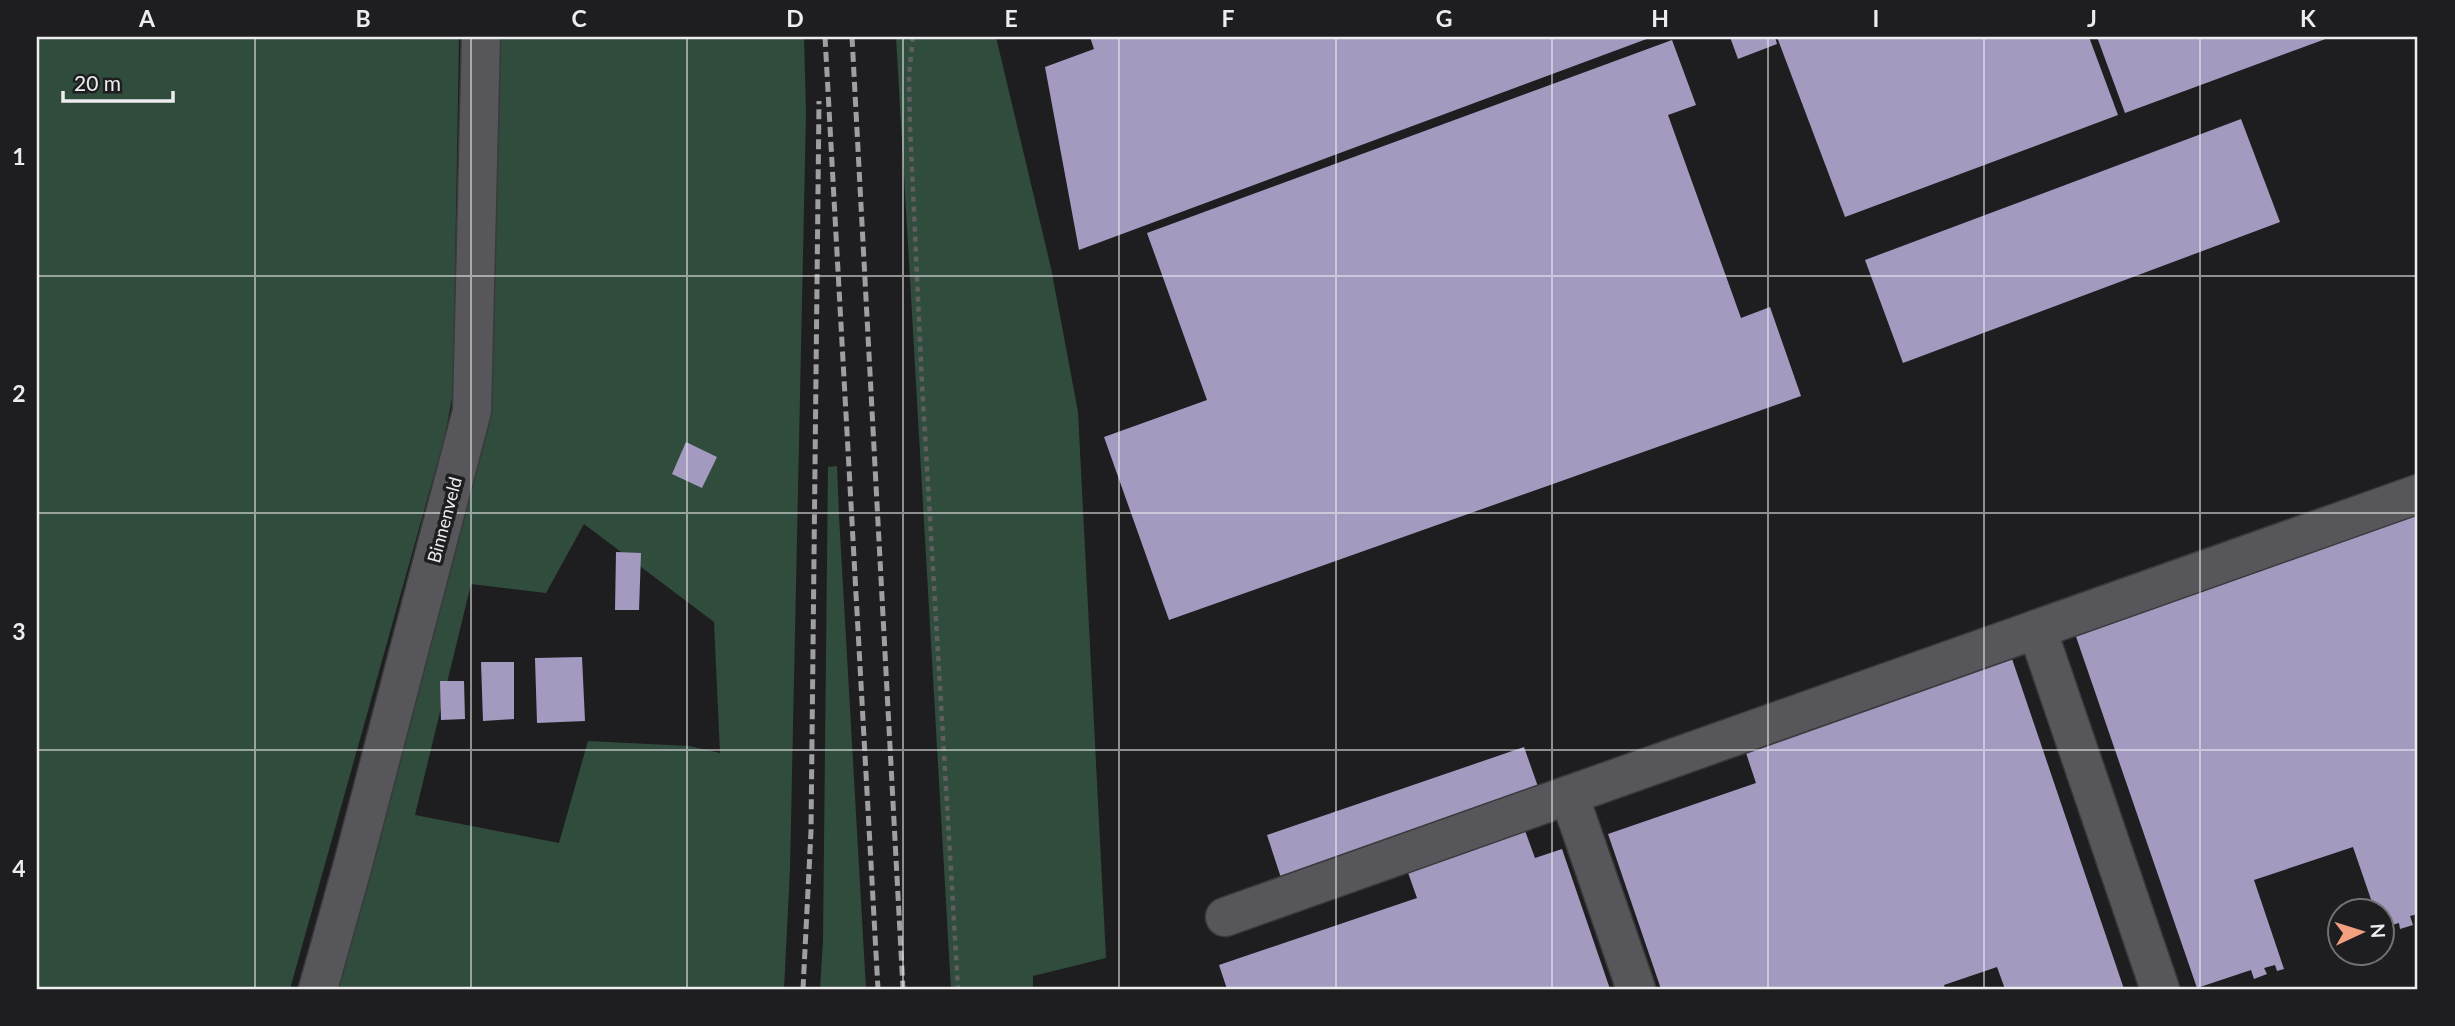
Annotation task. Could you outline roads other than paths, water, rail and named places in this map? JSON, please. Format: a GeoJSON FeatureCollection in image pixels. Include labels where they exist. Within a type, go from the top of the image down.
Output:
{"type":"FeatureCollection","features":[{"type":"Feature","properties":{"kind":"street","name":"Binnenveld"},"geometry":{"type":"LineString","coordinates":[[318,989],[356,855],[472,411],[481,37]]}},
{"type":"Feature","properties":{"kind":"street"},"geometry":{"type":"LineString","coordinates":[[1225,917],[2418,494]]}},
{"type":"Feature","properties":{"kind":"street"},"geometry":{"type":"LineString","coordinates":[[2037,629],[2160,989]]}},
{"type":"Feature","properties":{"kind":"street"},"geometry":{"type":"LineString","coordinates":[[1569,795],[1636,989]]}},
{"type":"Feature","properties":{"kind":"railway"},"geometry":{"type":"LineString","coordinates":[[825,37],[878,989]]}},
{"type":"Feature","properties":{"kind":"railway"},"geometry":{"type":"LineString","coordinates":[[852,37],[903,989]]}},
{"type":"Feature","properties":{"kind":"railway"},"geometry":{"type":"LineString","coordinates":[[803,989],[811,831],[819,101]]}}]}
